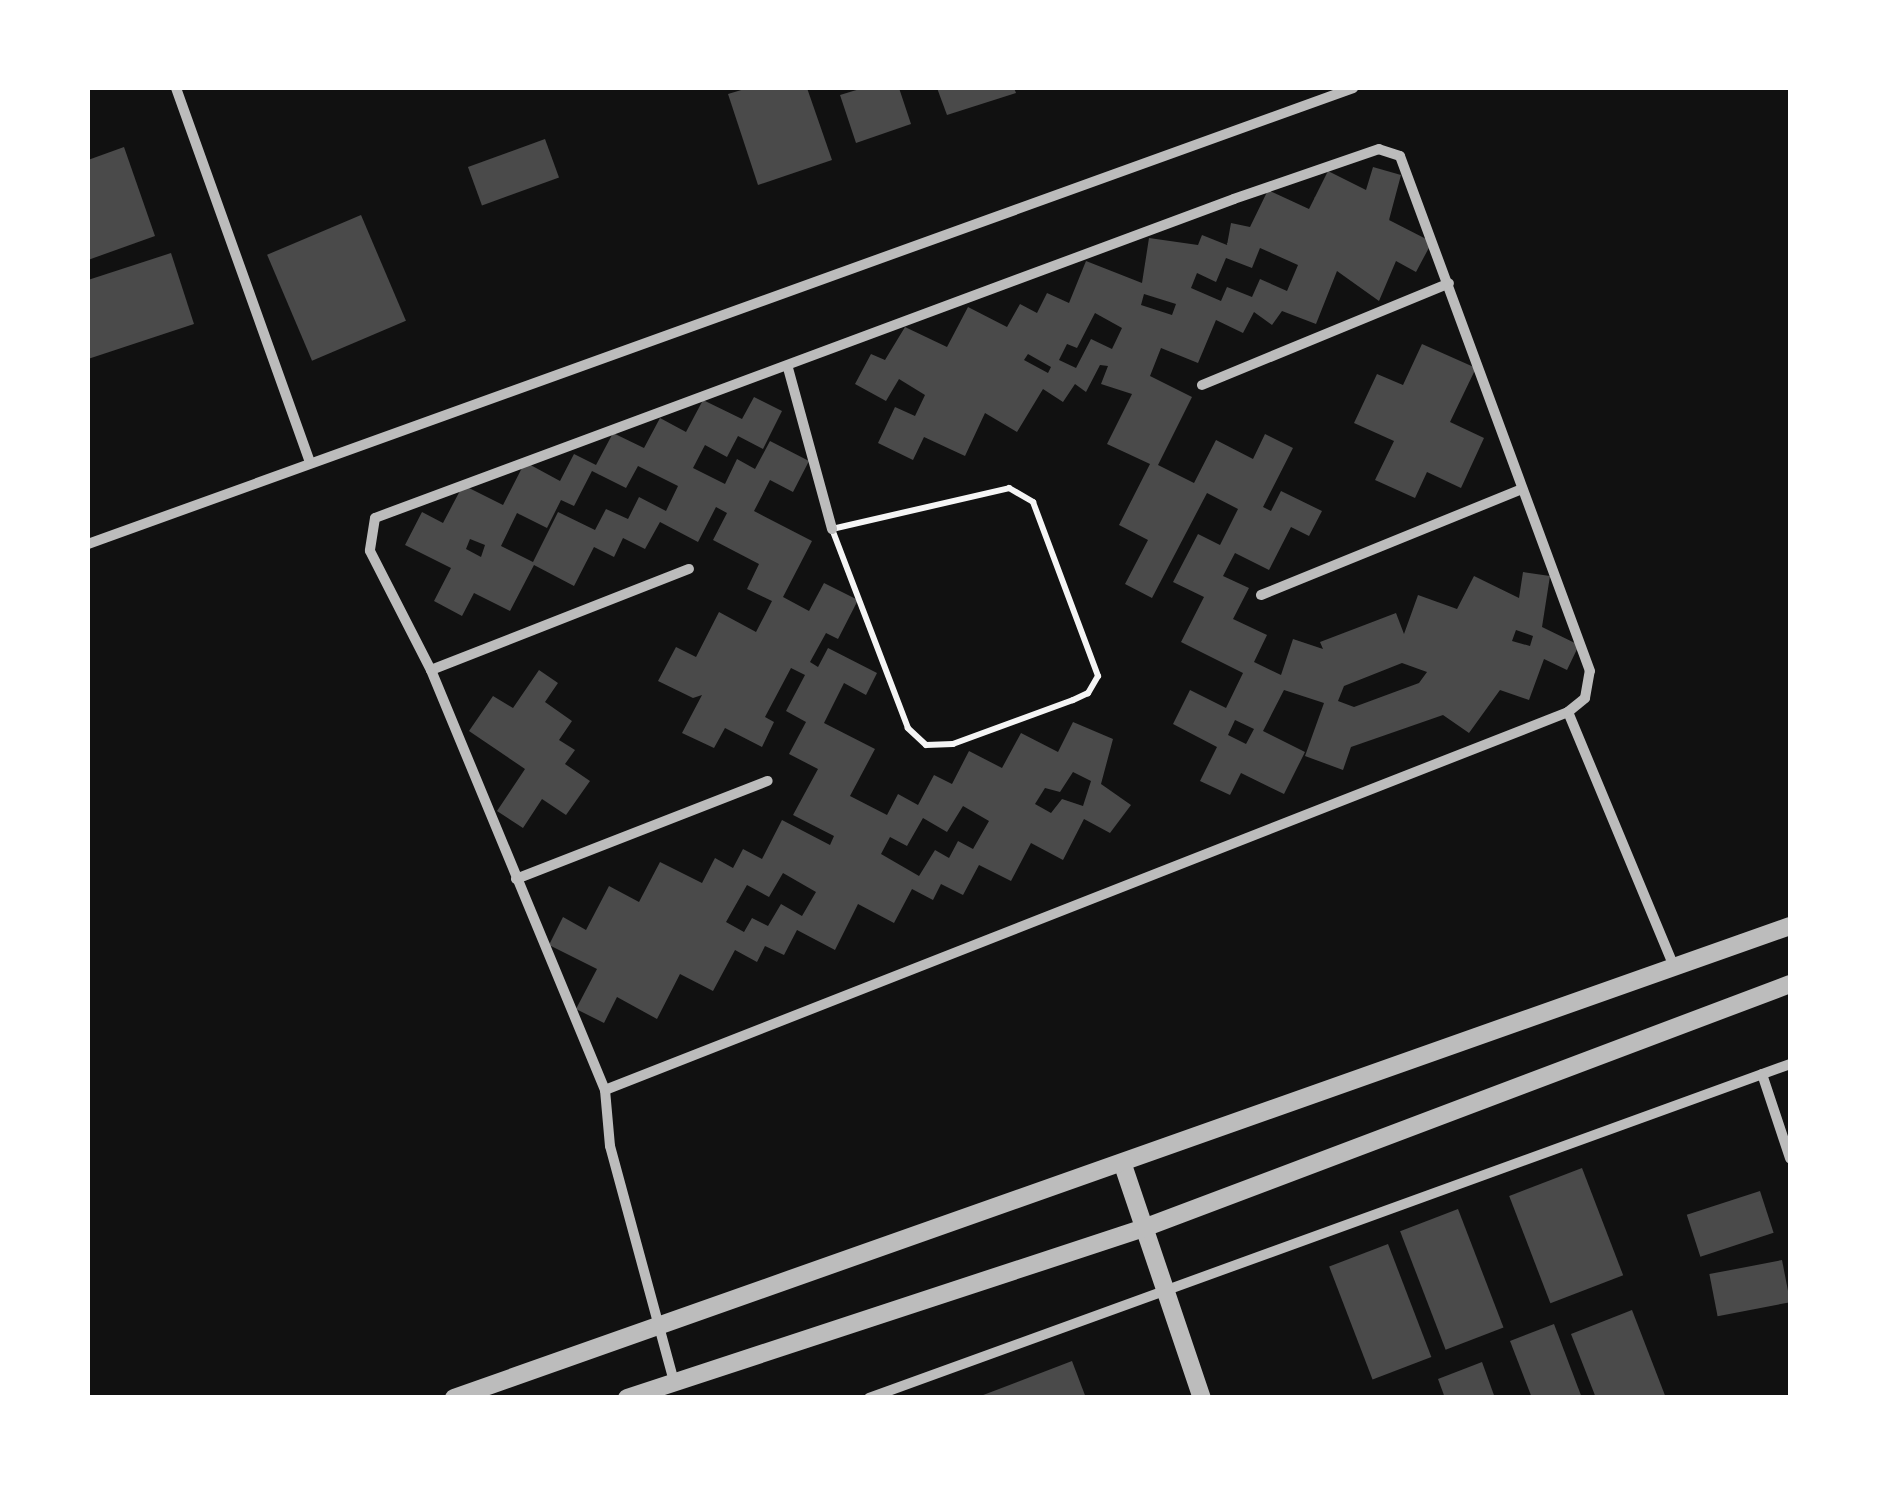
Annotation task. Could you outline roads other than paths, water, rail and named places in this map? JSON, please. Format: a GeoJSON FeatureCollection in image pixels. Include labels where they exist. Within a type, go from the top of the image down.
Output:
{"type":"FeatureCollection","features":[{"type":"Feature","properties":{"kind":"street"},"geometry":{"type":"LineString","coordinates":[[176,88],[310,463]]}},
{"type":"Feature","properties":{"kind":"street"},"geometry":{"type":"LineString","coordinates":[[88,544],[1347,88]]}},
{"type":"Feature","properties":{"kind":"street"},"geometry":{"type":"LineString","coordinates":[[605,1090],[1568,712],[1585,698],[1591,679],[1406,166],[1393,151],[1379,150],[375,518],[370,551],[431,670],[605,1090],[610,1146],[654,1328],[674,1382]]}},
{"type":"Feature","properties":{"kind":"street"},"geometry":{"type":"LineString","coordinates":[[1202,386],[1449,283]]}},
{"type":"Feature","properties":{"kind":"street"},"geometry":{"type":"LineString","coordinates":[[788,368],[832,529]]}},
{"type":"Feature","properties":{"kind":"street"},"geometry":{"type":"LineString","coordinates":[[1261,596],[1522,489]]}},
{"type":"Feature","properties":{"kind":"street"},"geometry":{"type":"LineString","coordinates":[[431,670],[688,570]]}},
{"type":"Feature","properties":{"kind":"street"},"geometry":{"type":"LineString","coordinates":[[1568,712],[1676,970]]}},
{"type":"Feature","properties":{"kind":"street"},"geometry":{"type":"LineString","coordinates":[[516,879],[768,781]]}},
{"type":"Feature","properties":{"kind":"street"},"geometry":{"type":"LineString","coordinates":[[454,1398],[1676,970],[1790,926]]}},
{"type":"Feature","properties":{"kind":"street"},"geometry":{"type":"LineString","coordinates":[[627,1398],[1141,1229],[1790,984]]}},
{"type":"Feature","properties":{"kind":"street"},"geometry":{"type":"LineString","coordinates":[[869,1398],[1790,1064]]}},
{"type":"Feature","properties":{"kind":"street"},"geometry":{"type":"LineString","coordinates":[[1762,1074],[1790,1158]]}},
{"type":"Feature","properties":{"kind":"street"},"geometry":{"type":"LineString","coordinates":[[1124,1165],[1141,1229],[1202,1398]]}}]}
